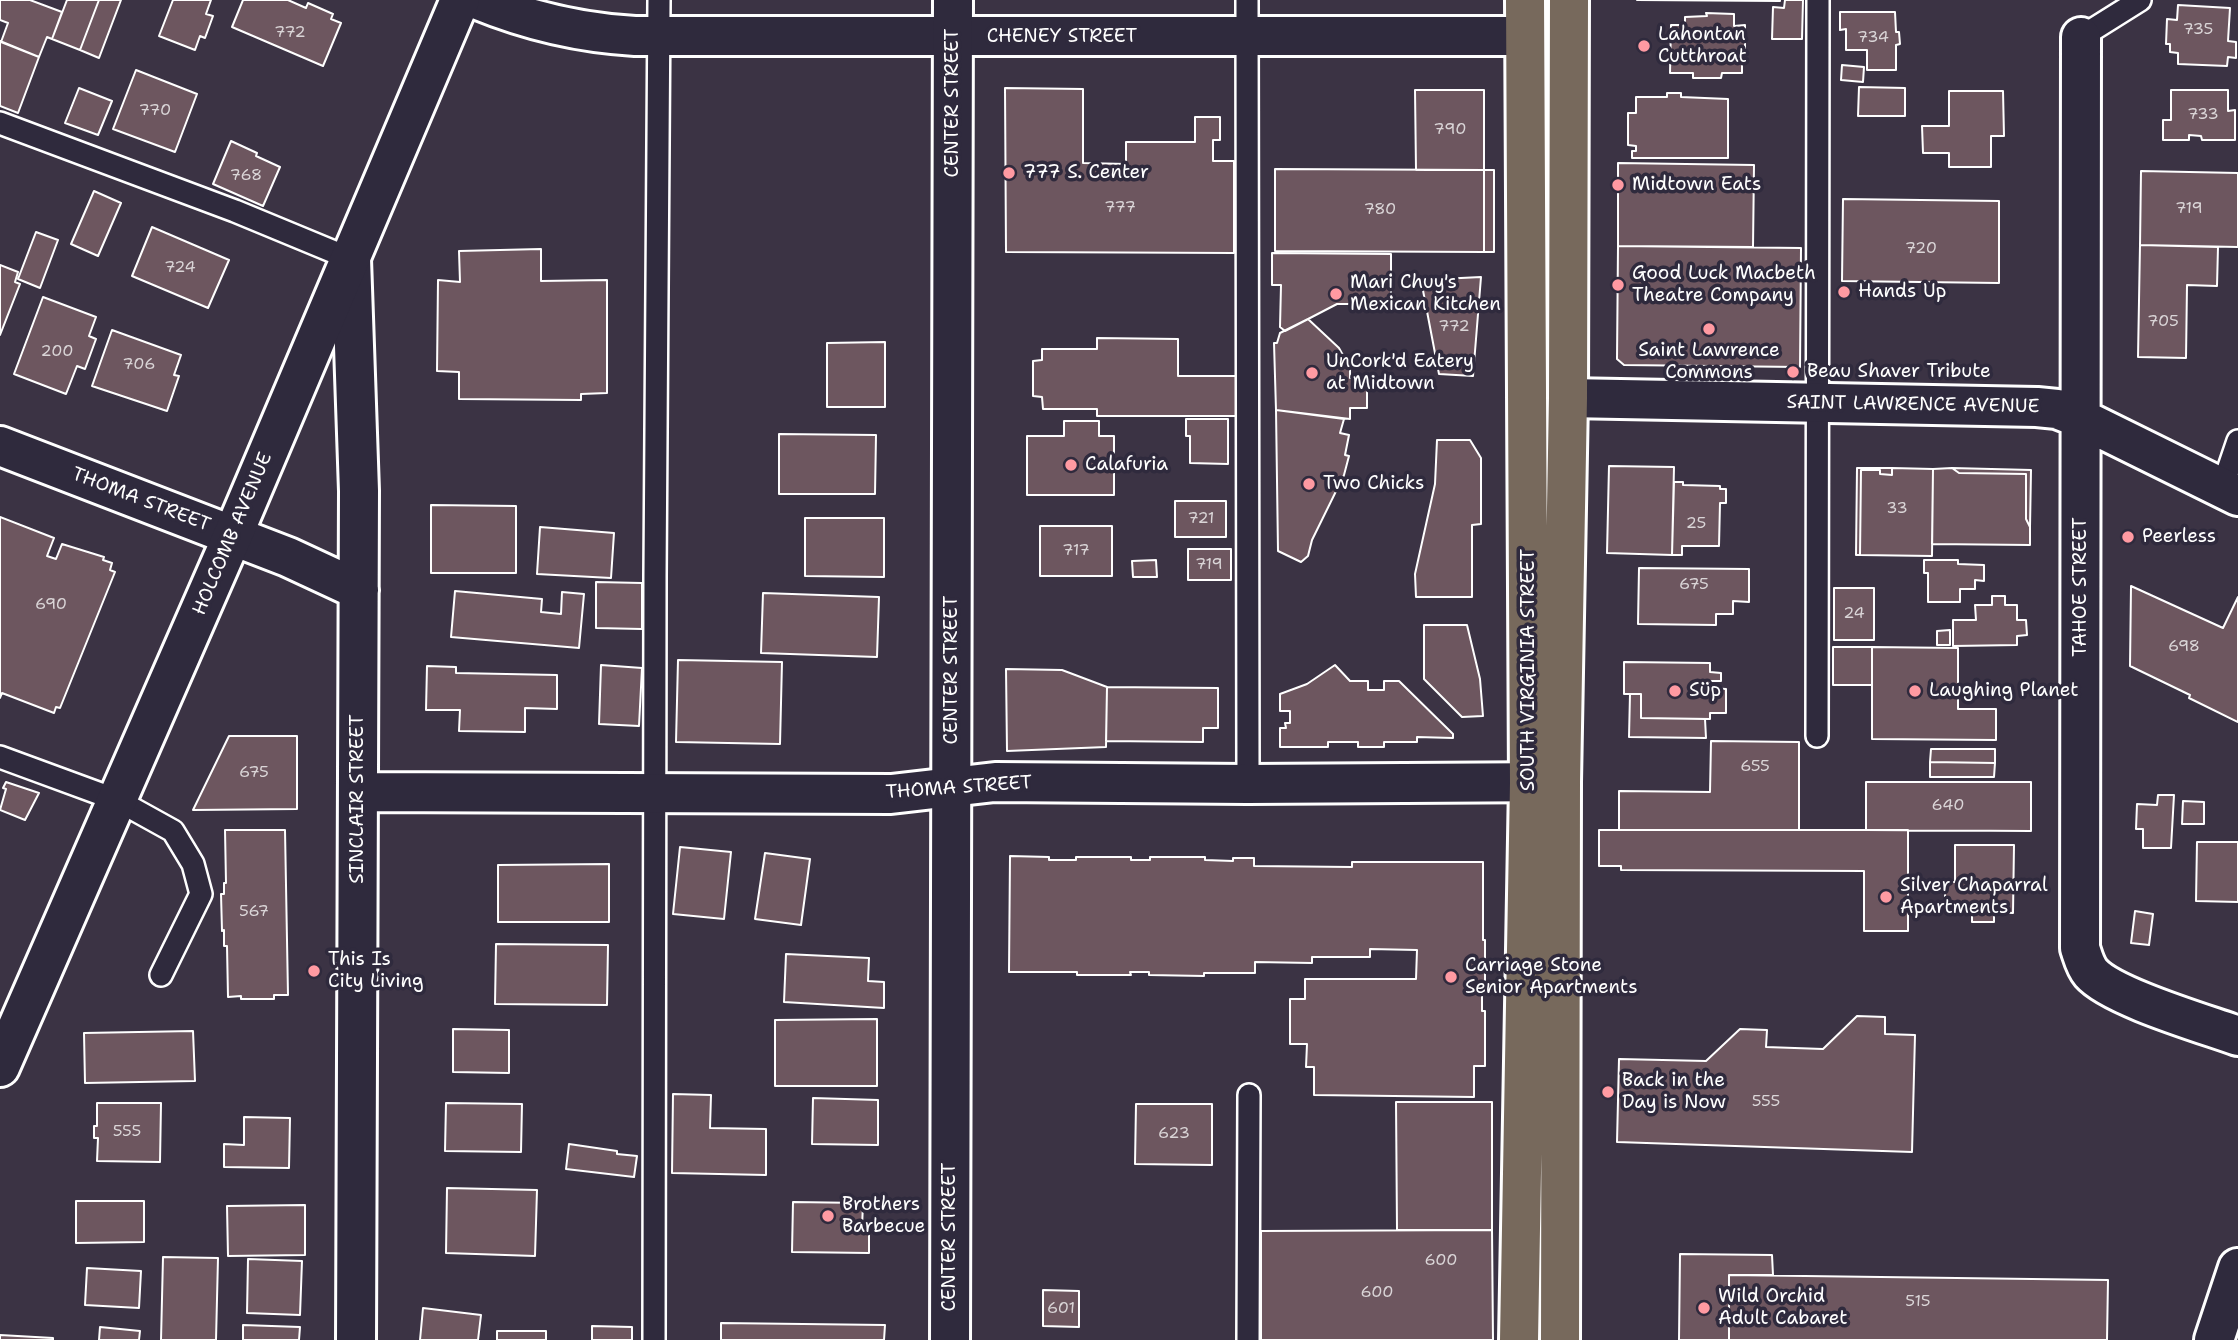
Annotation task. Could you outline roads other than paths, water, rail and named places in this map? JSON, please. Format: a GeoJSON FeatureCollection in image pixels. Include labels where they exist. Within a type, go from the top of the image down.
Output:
{"type":"FeatureCollection","features":[{"type":"Feature","properties":{"kind":"main road","name":"SOUTH VIRGINIA STREET"},"geometry":{"type":"LineString","coordinates":[[1519,1340],[1545,783],[1568,398],[1569,0]]}},
{"type":"Feature","properties":{"kind":"main road","name":"SOUTH VIRGINIA STREET"},"geometry":{"type":"LineString","coordinates":[[1525,18],[1526,209],[1560,1340]]}},
{"type":"Feature","properties":{"kind":"main road"},"geometry":{"type":"LineString","coordinates":[[1525,18],[1547,55],[1547,164],[1554,196],[1568,225]]}},
{"type":"Feature","properties":{"kind":"main road"},"geometry":{"type":"LineString","coordinates":[[1526,209],[1536,224],[1545,253],[1546,377],[1553,390],[1568,398]]}},
{"type":"Feature","properties":{"kind":"street","name":"HOLCOMB AVENUE"},"geometry":{"type":"LineString","coordinates":[[0,1067],[233,536],[460,0]]}},
{"type":"Feature","properties":{"kind":"street","name":"CHENEY STREET"},"geometry":{"type":"LineString","coordinates":[[478,0],[531,19],[597,33],[659,18],[1525,18]]}},
{"type":"Feature","properties":{"kind":"street","name":"CENTER STREET"},"geometry":{"type":"LineString","coordinates":[[950,1340],[953,18]]}},
{"type":"Feature","properties":{"kind":"street","name":"TAHOE STREET"},"geometry":{"type":"LineString","coordinates":[[2081,37],[2079,937],[2082,956],[2092,974],[2110,988],[2238,1036]]}},
{"type":"Feature","properties":{"kind":"street","name":"SINCLAIR STREET"},"geometry":{"type":"LineString","coordinates":[[351,258],[358,429],[359,590],[356,1340]]}},
{"type":"Feature","properties":{"kind":"street","name":"SAINT LAWRENCE AVENUE"},"geometry":{"type":"LineString","coordinates":[[1568,398],[2057,409],[2230,492]]}},
{"type":"Feature","properties":{"kind":"street","name":"THOMA STREET"},"geometry":{"type":"LineString","coordinates":[[0,446],[288,557],[359,590]]}},
{"type":"Feature","properties":{"kind":"street","name":"THOMA STREET"},"geometry":{"type":"LineString","coordinates":[[358,792],[891,794],[995,782],[1545,783]]}},
{"type":"Feature","properties":{"kind":"street"},"geometry":{"type":"LineString","coordinates":[[2214,1340],[2238,1268]]}},
{"type":"Feature","properties":{"kind":"lane"},"geometry":{"type":"LineString","coordinates":[[1817,736],[1818,0]]}},
{"type":"Feature","properties":{"kind":"lane"},"geometry":{"type":"LineString","coordinates":[[2081,37],[2140,0]]}},
{"type":"Feature","properties":{"kind":"lane"},"geometry":{"type":"LineString","coordinates":[[654,1340],[659,18]]}},
{"type":"Feature","properties":{"kind":"lane"},"geometry":{"type":"LineString","coordinates":[[1247,18],[1248,784]]}},
{"type":"Feature","properties":{"kind":"lane"},"geometry":{"type":"LineString","coordinates":[[0,123],[235,211],[351,258]]}},
{"type":"Feature","properties":{"kind":"lane"},"geometry":{"type":"LineString","coordinates":[[2230,492],[2238,441]]}},
{"type":"Feature","properties":{"kind":"lane"},"geometry":{"type":"LineString","coordinates":[[0,757],[117,800],[173,831],[193,864],[201,894],[161,975]]}},
{"type":"Feature","properties":{"kind":"lane"},"geometry":{"type":"LineString","coordinates":[[1248,1340],[1249,1095]]}},
{"type":"Feature","properties":{"kind":"place","name":"Lahontan Cutthroat"},"geometry":{"type":"Point","coordinates":[1644,46]}},
{"type":"Feature","properties":{"kind":"place","name":"777 S. Center"},"geometry":{"type":"Point","coordinates":[1009,173]}},
{"type":"Feature","properties":{"kind":"place","name":"Midtown Eats"},"geometry":{"type":"Point","coordinates":[1618,185]}},
{"type":"Feature","properties":{"kind":"place","name":"Good Luck Macbeth Theatre Company"},"geometry":{"type":"Point","coordinates":[1618,285]}},
{"type":"Feature","properties":{"kind":"place","name":"Hands Up"},"geometry":{"type":"Point","coordinates":[1844,292]}},
{"type":"Feature","properties":{"kind":"place","name":"Mari Chuy's Mexican Kitchen"},"geometry":{"type":"Point","coordinates":[1336,294]}},
{"type":"Feature","properties":{"kind":"place","name":"Saint Lawrence Commons"},"geometry":{"type":"Point","coordinates":[1709,329]}},
{"type":"Feature","properties":{"kind":"place","name":"Beau Shaver Tribute"},"geometry":{"type":"Point","coordinates":[1793,372]}},
{"type":"Feature","properties":{"kind":"place","name":"UnCork'd Eatery at Midtown"},"geometry":{"type":"Point","coordinates":[1312,373]}},
{"type":"Feature","properties":{"kind":"place","name":"Calafuria"},"geometry":{"type":"Point","coordinates":[1071,465]}},
{"type":"Feature","properties":{"kind":"place","name":"Two Chicks"},"geometry":{"type":"Point","coordinates":[1309,484]}},
{"type":"Feature","properties":{"kind":"place","name":"Peerless"},"geometry":{"type":"Point","coordinates":[2128,537]}},
{"type":"Feature","properties":{"kind":"place","name":"Süp"},"geometry":{"type":"Point","coordinates":[1675,691]}},
{"type":"Feature","properties":{"kind":"place","name":"Laughing Planet"},"geometry":{"type":"Point","coordinates":[1915,691]}},
{"type":"Feature","properties":{"kind":"place","name":"Silver Chaparral Apartments"},"geometry":{"type":"Point","coordinates":[1886,897]}},
{"type":"Feature","properties":{"kind":"place","name":"This Is City Living"},"geometry":{"type":"Point","coordinates":[314,971]}},
{"type":"Feature","properties":{"kind":"place","name":"Carriage Stone Senior Apartments"},"geometry":{"type":"Point","coordinates":[1451,977]}},
{"type":"Feature","properties":{"kind":"place","name":"Back in the Day is Now"},"geometry":{"type":"Point","coordinates":[1608,1092]}},
{"type":"Feature","properties":{"kind":"place","name":"Brothers Barbecue"},"geometry":{"type":"Point","coordinates":[828,1216]}},
{"type":"Feature","properties":{"kind":"place","name":"Wild Orchid Adult Cabaret"},"geometry":{"type":"Point","coordinates":[1704,1308]}}]}
